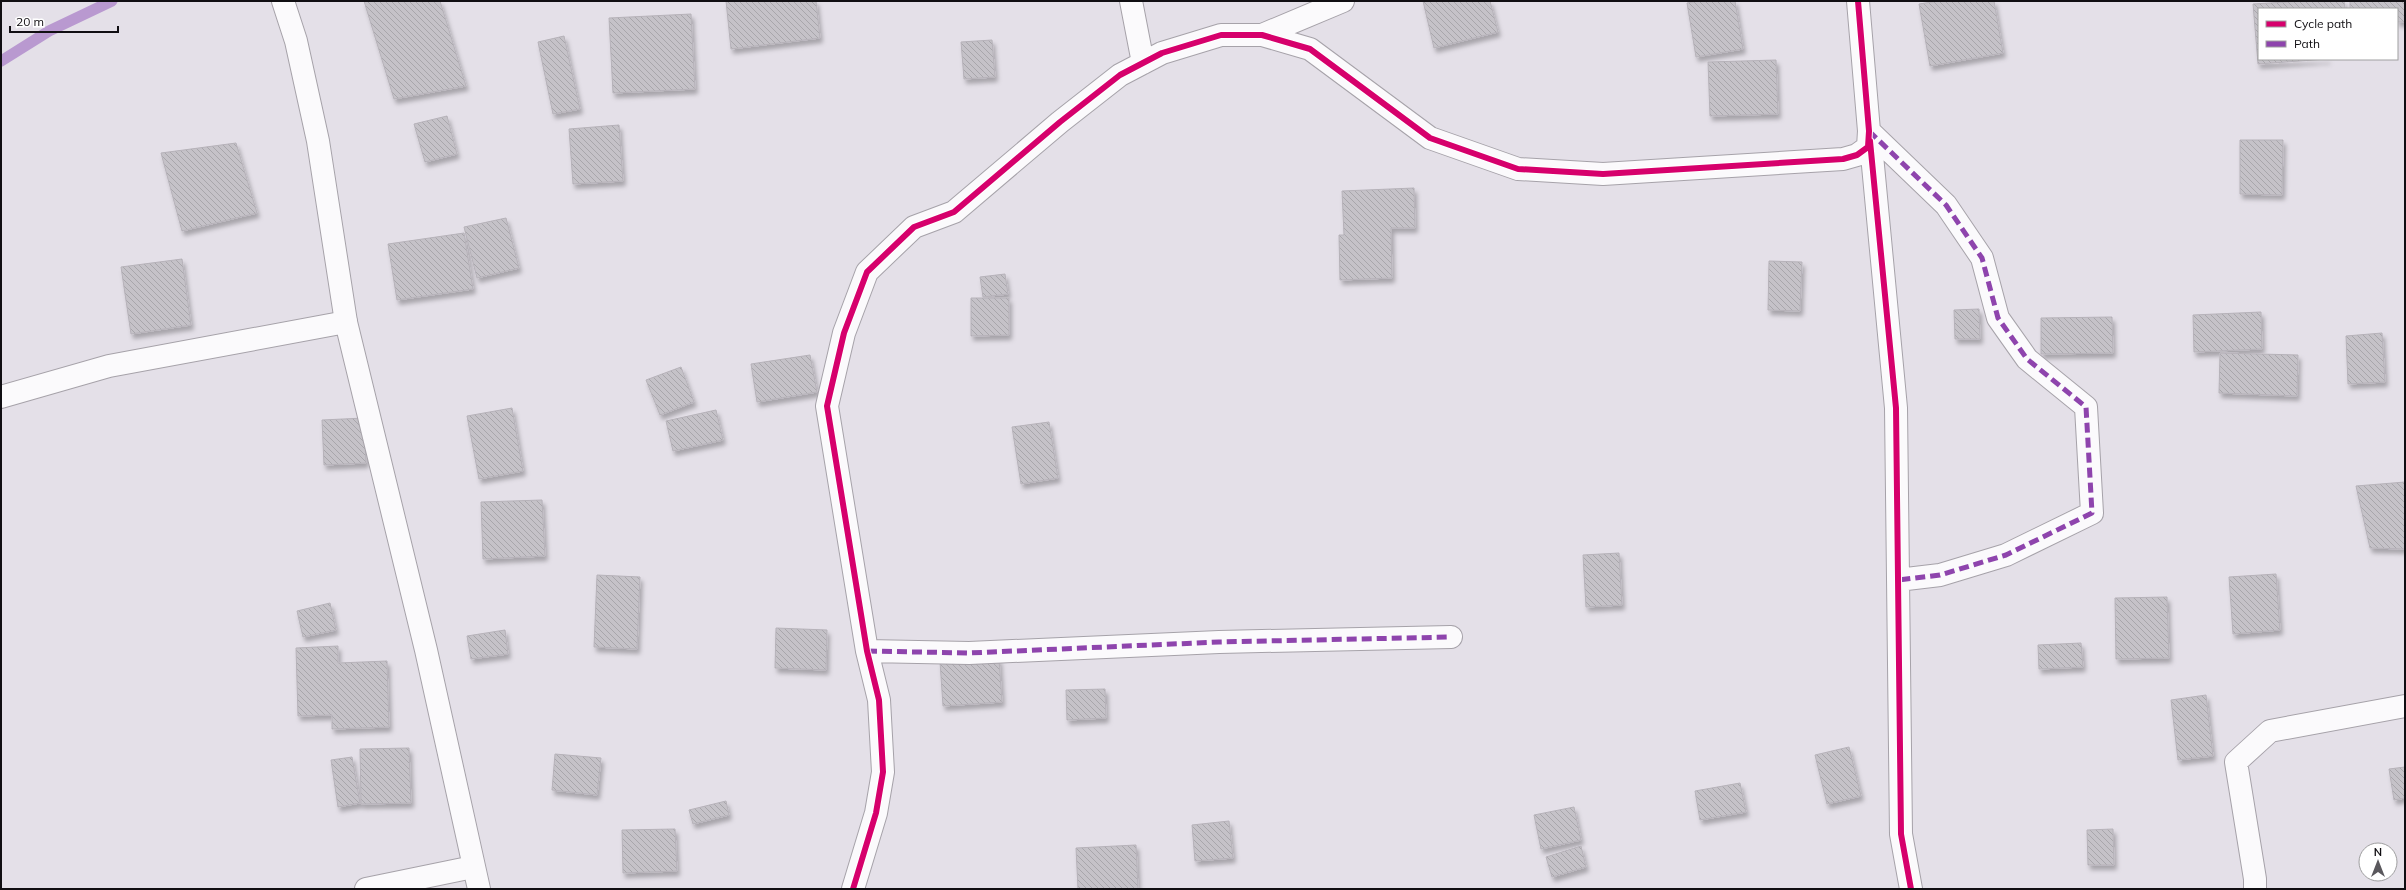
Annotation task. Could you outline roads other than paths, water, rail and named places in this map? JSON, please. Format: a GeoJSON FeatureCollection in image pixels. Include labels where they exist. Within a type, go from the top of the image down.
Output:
{"type":"FeatureCollection","features":[{"type":"Feature","properties":{"kind":"street"},"geometry":{"type":"LineString","coordinates":[[283,1],[296,41],[318,141],[346,322],[426,650],[479,889]]}},
{"type":"Feature","properties":{"kind":"street"},"geometry":{"type":"LineString","coordinates":[[1131,1],[1143,63]]}},
{"type":"Feature","properties":{"kind":"street"},"geometry":{"type":"LineString","coordinates":[[1262,35],[1344,1]]}},
{"type":"Feature","properties":{"kind":"street"},"geometry":{"type":"LineString","coordinates":[[1858,1],[1896,408],[1901,834],[1911,889]]}},
{"type":"Feature","properties":{"kind":"street"},"geometry":{"type":"LineString","coordinates":[[853,889],[876,813],[883,772],[879,700],[867,650],[827,406],[844,333],[867,272],[914,227],[954,212],[1060,122],[1120,75],[1162,53],[1221,35],[1262,35],[1310,49],[1430,138],[1518,169],[1603,174],[1843,159],[1858,155],[1868,147],[1869,131]]}},
{"type":"Feature","properties":{"kind":"street"},"geometry":{"type":"LineString","coordinates":[[1869,131],[1946,205],[1982,258],[1998,318],[2027,359],[2086,407],[2092,513],[2006,555],[1940,576],[1898,580]]}},
{"type":"Feature","properties":{"kind":"street"},"geometry":{"type":"LineString","coordinates":[[1,397],[109,366],[346,322]]}},
{"type":"Feature","properties":{"kind":"street"},"geometry":{"type":"LineString","coordinates":[[867,650],[969,653],[1219,642],[1451,637]]}},
{"type":"Feature","properties":{"kind":"street"},"geometry":{"type":"LineString","coordinates":[[2255,889],[2255,879],[2236,762],[2270,732],[2405,706]]}},
{"type":"Feature","properties":{"kind":"street"},"geometry":{"type":"LineString","coordinates":[[366,889],[473,867]]}},
{"type":"Feature","properties":{"kind":"waterway"},"geometry":{"type":"LineString","coordinates":[[1,61],[49,31],[112,1]]}}]}
